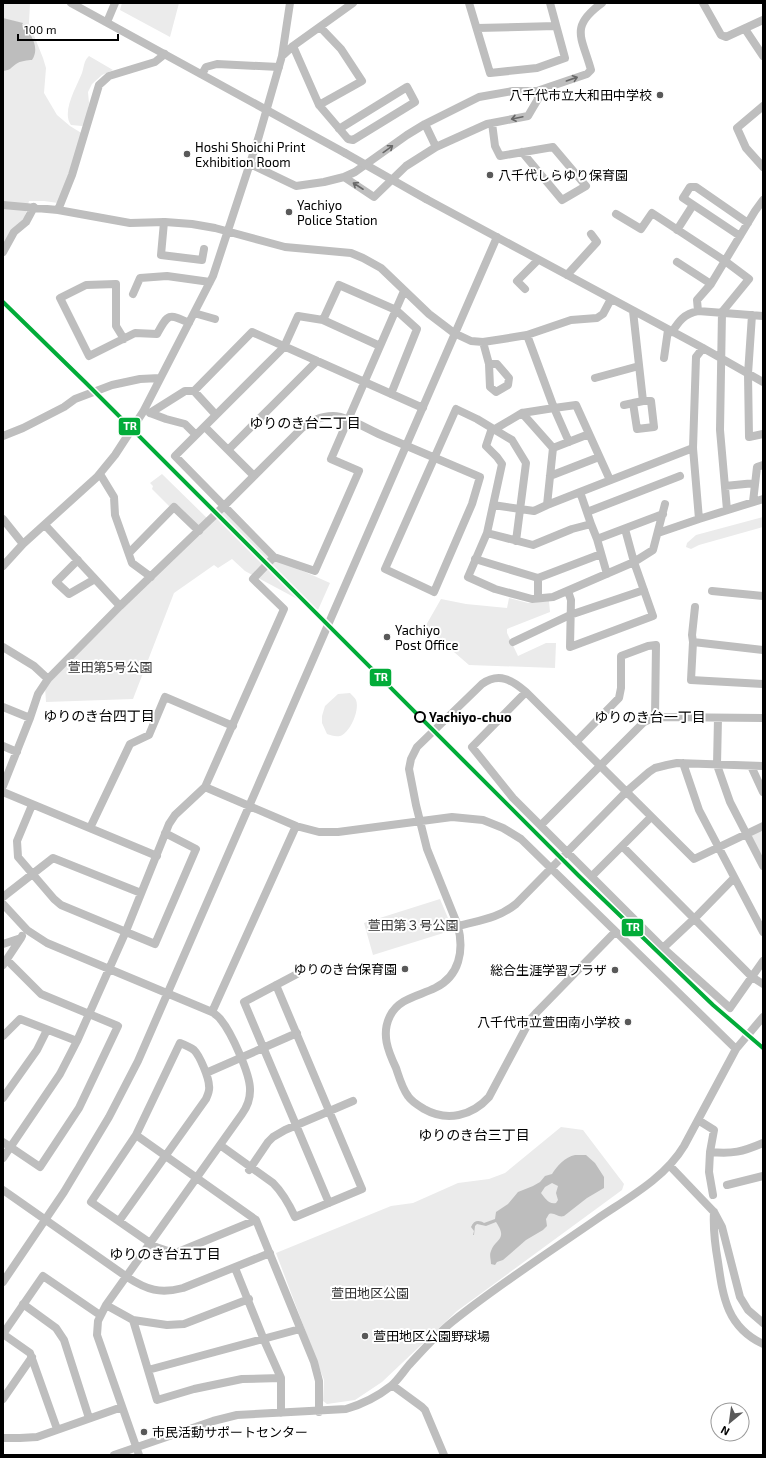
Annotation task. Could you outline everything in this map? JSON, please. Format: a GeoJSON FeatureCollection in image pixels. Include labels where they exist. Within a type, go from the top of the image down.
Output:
{"type":"FeatureCollection","features":[{"type":"Feature","properties":{"kind":"street"},"geometry":{"type":"LineString","coordinates":[[71,3],[497,238],[722,358],[763,382]]}},
{"type":"Feature","properties":{"kind":"street"},"geometry":{"type":"LineString","coordinates":[[107,22],[115,3]]}},
{"type":"Feature","properties":{"kind":"street"},"geometry":{"type":"LineString","coordinates":[[3,566],[23,544],[86,488],[100,474],[115,455],[142,412],[210,282],[250,164],[279,67],[290,3]]}},
{"type":"Feature","properties":{"kind":"street"},"geometry":{"type":"LineString","coordinates":[[282,56],[293,46],[353,3]]}},
{"type":"Feature","properties":{"kind":"street"},"geometry":{"type":"LineString","coordinates":[[469,3],[490,73],[537,68],[565,58],[550,3]]}},
{"type":"Feature","properties":{"kind":"street"},"geometry":{"type":"LineString","coordinates":[[250,164],[296,186],[324,182],[344,177],[355,172],[425,124],[479,97],[513,91],[538,91],[590,72],[591,70],[581,35],[582,24],[585,17],[602,3]]}},
{"type":"Feature","properties":{"kind":"street"},"geometry":{"type":"LineString","coordinates":[[703,3],[721,35],[726,37],[763,20]]}},
{"type":"Feature","properties":{"kind":"street"},"geometry":{"type":"LineString","coordinates":[[477,28],[556,26]]}},
{"type":"Feature","properties":{"kind":"street"},"geometry":{"type":"LineString","coordinates":[[319,105],[362,81],[341,50],[320,27]]}},
{"type":"Feature","properties":{"kind":"street"},"geometry":{"type":"LineString","coordinates":[[745,29],[763,56]]}},
{"type":"Feature","properties":{"kind":"street"},"geometry":{"type":"LineString","coordinates":[[293,46],[319,105],[339,129],[348,139],[353,140],[415,102],[407,87],[339,129]]}},
{"type":"Feature","properties":{"kind":"street"},"geometry":{"type":"LineString","coordinates":[[58,210],[72,175],[99,85],[109,76],[155,62],[165,54]]}},
{"type":"Feature","properties":{"kind":"street"},"geometry":{"type":"LineString","coordinates":[[202,74],[206,67],[217,64],[279,67]]}},
{"type":"Feature","properties":{"kind":"street"},"geometry":{"type":"LineString","coordinates":[[344,177],[374,197],[406,166],[436,147],[492,123],[528,116],[538,99],[538,91]]}},
{"type":"Feature","properties":{"kind":"street"},"geometry":{"type":"LineString","coordinates":[[763,106],[737,128],[746,148],[763,167]]}},
{"type":"Feature","properties":{"kind":"street"},"geometry":{"type":"LineString","coordinates":[[492,123],[495,146],[500,156],[522,152],[554,147],[586,186],[562,200],[522,152]]}},
{"type":"Feature","properties":{"kind":"street"},"geometry":{"type":"LineString","coordinates":[[425,124],[436,147]]}},
{"type":"Feature","properties":{"kind":"street"},"geometry":{"type":"LineString","coordinates":[[740,236],[683,198],[690,187],[696,187],[748,223]]}},
{"type":"Feature","properties":{"kind":"street"},"geometry":{"type":"LineString","coordinates":[[698,311],[697,300],[711,284],[763,200]]}},
{"type":"Feature","properties":{"kind":"street"},"geometry":{"type":"LineString","coordinates":[[3,205],[58,210],[130,223],[164,222],[192,224],[228,231],[285,247],[351,253],[375,264],[388,274],[429,314],[454,334],[471,341],[483,342],[527,335],[571,320],[598,318],[603,314],[611,299]]}},
{"type":"Feature","properties":{"kind":"street"},"geometry":{"type":"LineString","coordinates":[[677,230],[693,205]]}},
{"type":"Feature","properties":{"kind":"street"},"geometry":{"type":"LineString","coordinates":[[3,252],[14,232],[26,222],[34,208]]}},
{"type":"Feature","properties":{"kind":"street"},"geometry":{"type":"LineString","coordinates":[[616,214],[641,229],[652,213],[725,261],[749,279],[722,312],[720,430],[727,510]]}},
{"type":"Feature","properties":{"kind":"street"},"geometry":{"type":"LineString","coordinates":[[164,222],[161,255],[202,260],[204,249]]}},
{"type":"Feature","properties":{"kind":"street"},"geometry":{"type":"LineString","coordinates":[[567,275],[597,242],[591,234]]}},
{"type":"Feature","properties":{"kind":"street"},"geometry":{"type":"LineString","coordinates":[[3,1282],[45,1220],[109,1117],[138,1062],[497,238]]}},
{"type":"Feature","properties":{"kind":"street"},"geometry":{"type":"LineString","coordinates":[[525,289],[517,281],[538,260]]}},
{"type":"Feature","properties":{"kind":"street"},"geometry":{"type":"LineString","coordinates":[[677,262],[711,284]]}},
{"type":"Feature","properties":{"kind":"street"},"geometry":{"type":"LineString","coordinates":[[133,294],[140,278],[167,276],[210,282]]}},
{"type":"Feature","properties":{"kind":"street"},"geometry":{"type":"LineString","coordinates":[[124,339],[116,326],[116,284],[86,285],[60,298],[89,356],[124,339],[135,333],[157,334],[164,321],[169,316],[175,316],[189,323]]}},
{"type":"Feature","properties":{"kind":"street"},"geometry":{"type":"LineString","coordinates":[[323,320],[339,285],[396,310],[417,329],[391,394]]}},
{"type":"Feature","properties":{"kind":"street"},"geometry":{"type":"LineString","coordinates":[[380,346],[323,320],[298,316],[284,347],[175,456],[274,557],[315,571],[359,471],[331,459],[404,291]]}},
{"type":"Feature","properties":{"kind":"street"},"geometry":{"type":"LineString","coordinates":[[624,405],[643,401],[633,311]]}},
{"type":"Feature","properties":{"kind":"street"},"geometry":{"type":"LineString","coordinates":[[664,358],[670,331],[683,317],[690,313],[698,311],[763,316]]}},
{"type":"Feature","properties":{"kind":"street"},"geometry":{"type":"LineString","coordinates":[[194,313],[215,320]]}},
{"type":"Feature","properties":{"kind":"street"},"geometry":{"type":"LineString","coordinates":[[752,315],[748,374],[749,437],[763,434]]}},
{"type":"Feature","properties":{"kind":"street"},"geometry":{"type":"LineString","coordinates":[[196,435],[185,424],[150,413],[185,391],[194,391],[252,332],[423,408]]}},
{"type":"Feature","properties":{"kind":"street"},"geometry":{"type":"LineString","coordinates":[[527,335],[554,408],[569,442]]}},
{"type":"Feature","properties":{"kind":"street"},"geometry":{"type":"LineString","coordinates":[[483,342],[490,364]]}},
{"type":"Feature","properties":{"kind":"street"},"geometry":{"type":"LineString","coordinates":[[699,518],[693,448],[696,357],[703,348]]}},
{"type":"Feature","properties":{"kind":"street"},"geometry":{"type":"LineString","coordinates":[[228,450],[317,361]]}},
{"type":"Feature","properties":{"kind":"street"},"geometry":{"type":"LineString","coordinates":[[595,378],[639,366]]}},
{"type":"Feature","properties":{"kind":"street"},"geometry":{"type":"LineString","coordinates":[[3,436],[24,428],[64,407],[75,399],[112,384],[140,379],[160,378]]}},
{"type":"Feature","properties":{"kind":"street"},"geometry":{"type":"LineString","coordinates":[[194,391],[216,415]]}},
{"type":"Feature","properties":{"kind":"street"},"geometry":{"type":"LineString","coordinates":[[610,480],[576,405],[522,413],[493,429],[486,446],[502,464],[487,533],[474,559],[468,577],[495,589],[532,599],[553,597],[634,562],[653,550],[665,504]]}},
{"type":"Feature","properties":{"kind":"street"},"geometry":{"type":"LineString","coordinates":[[3,786],[38,694],[48,679],[120,606],[199,531],[302,428],[310,422],[325,416],[341,417],[434,458],[480,477],[472,504],[434,592],[385,569],[434,458],[456,409],[477,419],[512,440],[526,463],[516,541]]}},
{"type":"Feature","properties":{"kind":"street"},"geometry":{"type":"LineString","coordinates":[[522,413],[553,448],[547,505]]}},
{"type":"Feature","properties":{"kind":"street"},"geometry":{"type":"LineString","coordinates":[[204,427],[254,476]]}},
{"type":"Feature","properties":{"kind":"street"},"geometry":{"type":"LineString","coordinates":[[553,448],[589,434]]}},
{"type":"Feature","properties":{"kind":"street"},"geometry":{"type":"LineString","coordinates":[[493,505],[534,511],[693,448]]}},
{"type":"Feature","properties":{"kind":"street"},"geometry":{"type":"LineString","coordinates":[[550,476],[599,457]]}},
{"type":"Feature","properties":{"kind":"street"},"geometry":{"type":"LineString","coordinates":[[753,502],[757,467],[763,465]]}},
{"type":"Feature","properties":{"kind":"street"},"geometry":{"type":"LineString","coordinates":[[100,474],[114,497],[115,515],[132,562],[151,576]]}},
{"type":"Feature","properties":{"kind":"street"},"geometry":{"type":"LineString","coordinates":[[587,512],[680,476]]}},
{"type":"Feature","properties":{"kind":"street"},"geometry":{"type":"LineString","coordinates":[[725,486],[755,483]]}},
{"type":"Feature","properties":{"kind":"street"},"geometry":{"type":"LineString","coordinates":[[580,492],[597,539],[607,574]]}},
{"type":"Feature","properties":{"kind":"street"},"geometry":{"type":"LineString","coordinates":[[658,533],[699,518],[763,500]]}},
{"type":"Feature","properties":{"kind":"street"},"geometry":{"type":"LineString","coordinates":[[129,553],[174,507],[199,531]]}},
{"type":"Feature","properties":{"kind":"street"},"geometry":{"type":"LineString","coordinates":[[597,539],[662,514]]}},
{"type":"Feature","properties":{"kind":"street"},"geometry":{"type":"LineString","coordinates":[[3,519],[23,544]]}},
{"type":"Feature","properties":{"kind":"street"},"geometry":{"type":"LineString","coordinates":[[487,533],[533,545],[572,528],[591,524]]}},
{"type":"Feature","properties":{"kind":"street"},"geometry":{"type":"LineString","coordinates":[[45,525],[120,606]]}},
{"type":"Feature","properties":{"kind":"street"},"geometry":{"type":"LineString","coordinates":[[568,591],[571,600],[570,647],[653,616],[634,562],[625,529]]}},
{"type":"Feature","properties":{"kind":"street"},"geometry":{"type":"LineString","coordinates":[[474,559],[538,578],[601,554]]}},
{"type":"Feature","properties":{"kind":"street"},"geometry":{"type":"LineString","coordinates":[[3,1158],[60,1074],[78,1041],[142,893],[169,824],[175,815],[205,787],[233,726],[284,609],[253,579],[274,557]]}},
{"type":"Feature","properties":{"kind":"street"},"geometry":{"type":"LineString","coordinates":[[78,560],[56,582],[69,594],[95,579]]}},
{"type":"Feature","properties":{"kind":"street"},"geometry":{"type":"LineString","coordinates":[[538,578],[538,598]]}},
{"type":"Feature","properties":{"kind":"street"},"geometry":{"type":"LineString","coordinates":[[513,642],[570,615],[644,590]]}},
{"type":"Feature","properties":{"kind":"street"},"geometry":{"type":"LineString","coordinates":[[712,591],[763,596]]}},
{"type":"Feature","properties":{"kind":"street"},"geometry":{"type":"LineString","coordinates":[[695,607],[692,635],[691,680],[763,684]]}},
{"type":"Feature","properties":{"kind":"street"},"geometry":{"type":"LineString","coordinates":[[693,642],[763,650]]}},
{"type":"Feature","properties":{"kind":"street"},"geometry":{"type":"LineString","coordinates":[[576,742],[619,698],[621,688],[621,656],[648,646],[656,645],[655,717]]}},
{"type":"Feature","properties":{"kind":"street"},"geometry":{"type":"LineString","coordinates":[[3,647],[34,666],[48,679]]}},
{"type":"Feature","properties":{"kind":"street"},"geometry":{"type":"LineString","coordinates":[[615,932],[530,1020],[491,1093],[484,1103],[475,1110],[465,1114],[445,1116],[428,1111],[419,1106],[408,1096],[390,1054],[385,1033],[390,1017],[397,1006],[405,1000],[436,988],[444,983],[455,970],[459,962],[461,950],[458,926],[427,849],[409,769],[411,760],[417,748],[486,681],[497,678],[515,682],[694,859],[763,826]]}},
{"type":"Feature","properties":{"kind":"street"},"geometry":{"type":"LineString","coordinates":[[526,692],[472,747],[514,798],[663,948],[730,1008],[763,961]]}},
{"type":"Feature","properties":{"kind":"street"},"geometry":{"type":"LineString","coordinates":[[90,828],[130,744],[149,735],[165,697],[233,726]]}},
{"type":"Feature","properties":{"kind":"street"},"geometry":{"type":"LineString","coordinates":[[3,707],[30,718]]}},
{"type":"Feature","properties":{"kind":"street"},"geometry":{"type":"LineString","coordinates":[[541,825],[644,722],[655,717],[763,718]]}},
{"type":"Feature","properties":{"kind":"street"},"geometry":{"type":"LineString","coordinates":[[718,718],[717,765],[730,802],[745,834],[763,866]]}},
{"type":"Feature","properties":{"kind":"street"},"geometry":{"type":"LineString","coordinates":[[3,746],[17,752]]}},
{"type":"Feature","properties":{"kind":"street"},"geometry":{"type":"LineString","coordinates":[[458,926],[499,916],[507,911],[568,852],[626,792],[655,768],[677,763],[763,766]]}},
{"type":"Feature","properties":{"kind":"street"},"geometry":{"type":"LineString","coordinates":[[683,763],[699,810],[734,878],[760,919],[763,932]]}},
{"type":"Feature","properties":{"kind":"street"},"geometry":{"type":"LineString","coordinates":[[751,766],[763,792]]}},
{"type":"Feature","properties":{"kind":"street"},"geometry":{"type":"LineString","coordinates":[[205,787],[296,826],[319,832],[338,832],[452,817],[483,820],[503,828],[520,839],[736,1049]]}},
{"type":"Feature","properties":{"kind":"street"},"geometry":{"type":"LineString","coordinates":[[3,792],[156,856]]}},
{"type":"Feature","properties":{"kind":"street"},"geometry":{"type":"LineString","coordinates":[[32,805],[16,841],[18,857],[31,874],[61,905],[155,944],[196,849],[165,833]]}},
{"type":"Feature","properties":{"kind":"street"},"geometry":{"type":"LineString","coordinates":[[592,876],[651,817]]}},
{"type":"Feature","properties":{"kind":"street"},"geometry":{"type":"LineString","coordinates":[[212,1012],[296,826]]}},
{"type":"Feature","properties":{"kind":"street"},"geometry":{"type":"LineString","coordinates":[[622,846],[752,977],[763,984]]}},
{"type":"Feature","properties":{"kind":"street"},"geometry":{"type":"LineString","coordinates":[[3,898],[31,874],[53,858],[142,893]]}},
{"type":"Feature","properties":{"kind":"street"},"geometry":{"type":"LineString","coordinates":[[663,948],[734,878]]}},
{"type":"Feature","properties":{"kind":"street"},"geometry":{"type":"LineString","coordinates":[[3,904],[27,930],[47,943],[212,1012],[220,1019],[226,1028],[241,1058],[249,1079],[250,1099],[242,1114],[106,1305],[98,1321],[97,1336],[138,1451]]}},
{"type":"Feature","properties":{"kind":"street"},"geometry":{"type":"LineString","coordinates":[[3,1142],[40,1167],[79,1108],[118,1026],[41,994],[5,962],[27,930]]}},
{"type":"Feature","properties":{"kind":"street"},"geometry":{"type":"LineString","coordinates":[[3,944],[21,938]]}},
{"type":"Feature","properties":{"kind":"street"},"geometry":{"type":"LineString","coordinates":[[297,974],[244,1002],[329,1203]]}},
{"type":"Feature","properties":{"kind":"street"},"geometry":{"type":"LineString","coordinates":[[220,1145],[280,1189],[295,1217],[362,1189],[276,985]]}},
{"type":"Feature","properties":{"kind":"street"},"geometry":{"type":"LineString","coordinates":[[114,1455],[138,1451],[218,1419],[237,1415],[319,1412],[346,1409],[361,1405],[392,1385],[428,1344],[451,1323],[493,1290],[644,1187],[670,1166],[678,1157],[736,1049],[763,1017]]}},
{"type":"Feature","properties":{"kind":"street"},"geometry":{"type":"LineString","coordinates":[[3,1036],[20,1020],[78,1041]]}},
{"type":"Feature","properties":{"kind":"street"},"geometry":{"type":"LineString","coordinates":[[3,1098],[37,1050],[47,1030]]}},
{"type":"Feature","properties":{"kind":"street"},"geometry":{"type":"LineString","coordinates":[[206,1073],[297,1033]]}},
{"type":"Feature","properties":{"kind":"street"},"geometry":{"type":"LineString","coordinates":[[119,1221],[206,1098],[209,1086],[206,1073],[198,1055],[190,1047],[180,1043],[136,1135],[91,1202],[150,1244],[171,1252],[178,1252],[256,1220]]}},
{"type":"Feature","properties":{"kind":"street"},"geometry":{"type":"LineString","coordinates":[[250,1168],[273,1137],[353,1101]]}},
{"type":"Feature","properties":{"kind":"street"},"geometry":{"type":"LineString","coordinates":[[698,1120],[714,1130],[710,1152],[710,1172],[714,1195]]}},
{"type":"Feature","properties":{"kind":"street"},"geometry":{"type":"LineString","coordinates":[[136,1135],[256,1220],[314,1362],[318,1376],[319,1412]]}},
{"type":"Feature","properties":{"kind":"street"},"geometry":{"type":"LineString","coordinates":[[710,1152],[729,1153],[744,1151],[763,1143]]}},
{"type":"Feature","properties":{"kind":"street"},"geometry":{"type":"LineString","coordinates":[[670,1166],[714,1212],[722,1227],[740,1297],[748,1310],[763,1323]]}},
{"type":"Feature","properties":{"kind":"street"},"geometry":{"type":"LineString","coordinates":[[727,1185],[763,1176]]}},
{"type":"Feature","properties":{"kind":"street"},"geometry":{"type":"LineString","coordinates":[[3,1190],[127,1277],[147,1288],[158,1291],[171,1291],[183,1288],[270,1254]]}},
{"type":"Feature","properties":{"kind":"street"},"geometry":{"type":"LineString","coordinates":[[714,1212],[713,1227],[722,1290],[727,1307],[733,1319],[747,1335],[763,1344]]}},
{"type":"Feature","properties":{"kind":"street"},"geometry":{"type":"LineString","coordinates":[[235,1268],[249,1299],[280,1378],[281,1413]]}},
{"type":"Feature","properties":{"kind":"street"},"geometry":{"type":"LineString","coordinates":[[57,1429],[30,1353],[3,1334],[43,1276],[100,1315]]}},
{"type":"Feature","properties":{"kind":"street"},"geometry":{"type":"LineString","coordinates":[[106,1305],[133,1320],[167,1325],[184,1324],[249,1299]]}},
{"type":"Feature","properties":{"kind":"street"},"geometry":{"type":"LineString","coordinates":[[23,1304],[56,1328],[64,1340],[89,1418]]}},
{"type":"Feature","properties":{"kind":"street"},"geometry":{"type":"LineString","coordinates":[[133,1320],[158,1400],[194,1389],[242,1379],[280,1378]]}},
{"type":"Feature","properties":{"kind":"street"},"geometry":{"type":"LineString","coordinates":[[148,1370],[264,1340],[300,1329]]}},
{"type":"Feature","properties":{"kind":"street"},"geometry":{"type":"LineString","coordinates":[[3,1399],[32,1357]]}},
{"type":"Feature","properties":{"kind":"street"},"geometry":{"type":"LineString","coordinates":[[392,1385],[422,1406],[425,1410],[444,1455]]}},
{"type":"Feature","properties":{"kind":"street"},"geometry":{"type":"LineString","coordinates":[[3,1438],[36,1437],[122,1407]]}},
{"type":"Feature","properties":{"kind":"green space"},"geometry":{"type":"Polygon","coordinates":[[[3,3],[30,3],[29,23],[46,68],[44,93],[57,115],[70,126],[83,134],[58,203],[29,201],[24,220],[3,247],[3,3]]]}},
{"type":"Feature","properties":{"kind":"green space"},"geometry":{"type":"Polygon","coordinates":[[[122,3],[179,3],[170,37],[120,10],[122,3]]]}},
{"type":"Feature","properties":{"kind":"green space"},"geometry":{"type":"Polygon","coordinates":[[[89,56],[113,70],[102,75],[92,84],[88,92],[89,103],[85,124],[82,126],[71,125],[68,120],[69,106],[85,62],[89,56]]]}},
{"type":"Feature","properties":{"kind":"green space"},"geometry":{"type":"Polygon","coordinates":[[[162,474],[209,520],[199,529],[171,508],[152,489],[153,486],[150,483],[162,474]]]}},
{"type":"Feature","properties":{"kind":"green space","name":"萱田第5号公園"},"geometry":{"type":"Polygon","coordinates":[[[224,509],[267,555],[330,583],[318,610],[245,571],[232,559],[218,568],[214,565],[174,593],[133,699],[46,702],[45,687],[210,520],[224,509]]]}},
{"type":"Feature","properties":{"kind":"green space"},"geometry":{"type":"Polygon","coordinates":[[[763,517],[763,527],[699,545],[691,549],[686,547],[687,543],[696,535],[763,517]]]}},
{"type":"Feature","properties":{"kind":"green space"},"geometry":{"type":"Polygon","coordinates":[[[509,598],[528,603],[549,601],[550,612],[507,629],[507,633],[518,656],[546,643],[556,643],[555,668],[469,665],[425,627],[441,599],[466,604],[507,608],[509,598]]]}},
{"type":"Feature","properties":{"kind":"green space"},"geometry":{"type":"Polygon","coordinates":[[[350,693],[356,699],[357,704],[357,709],[351,726],[344,734],[340,736],[327,734],[322,723],[322,716],[325,706],[338,694],[350,693]]]}},
{"type":"Feature","properties":{"kind":"green space"},"geometry":{"type":"Polygon","coordinates":[[[763,828],[763,861],[750,833],[763,828]]]}},
{"type":"Feature","properties":{"kind":"green space","name":"萱田第３号公園"},"geometry":{"type":"Polygon","coordinates":[[[440,899],[453,930],[373,955],[364,923],[440,899]]]}},
{"type":"Feature","properties":{"kind":"green space","name":"萱田地区公園"},"geometry":{"type":"Polygon","coordinates":[[[561,1127],[583,1130],[624,1184],[622,1190],[457,1311],[382,1382],[355,1400],[327,1404],[323,1401],[324,1380],[276,1253],[391,1206],[413,1203],[458,1183],[489,1179],[505,1173],[561,1127]]]}},
{"type":"Feature","properties":{"kind":"shaded area"},"geometry":{"type":"Polygon","coordinates":[[[3,18],[23,23],[22,25],[34,41],[35,51],[32,60],[20,62],[3,71],[3,18]]]}},
{"type":"Feature","properties":{"kind":"shaded area"},"geometry":{"type":"Polygon","coordinates":[[[575,1155],[586,1155],[595,1163],[604,1177],[604,1188],[587,1198],[564,1216],[549,1214],[546,1219],[547,1226],[543,1230],[526,1240],[503,1260],[497,1262],[495,1265],[491,1264],[490,1253],[500,1238],[501,1232],[496,1222],[486,1226],[477,1224],[473,1235],[474,1231],[471,1227],[472,1225],[477,1221],[484,1223],[495,1219],[496,1212],[508,1204],[518,1192],[540,1182],[545,1176],[552,1174],[562,1162],[575,1155]],[[552,1183],[545,1187],[541,1193],[551,1203],[556,1203],[558,1200],[556,1193],[558,1186],[552,1183]]]}},
{"type":"Feature","properties":{"kind":"transit line","name":"TR"},"geometry":{"type":"LineString","coordinates":[[3,302],[86,383],[579,876],[713,1005],[763,1048]]}},
{"type":"Feature","properties":{"kind":"place","name":"八千代市立大和田中学校"},"geometry":{"type":"Point","coordinates":[660,95]}},
{"type":"Feature","properties":{"kind":"place","name":"Hoshi Shoichi Print Exhibition Room"},"geometry":{"type":"Point","coordinates":[187,154]}},
{"type":"Feature","properties":{"kind":"place","name":"八千代しらゆり保育園"},"geometry":{"type":"Point","coordinates":[490,175]}},
{"type":"Feature","properties":{"kind":"place","name":"Yachiyo Police Station"},"geometry":{"type":"Point","coordinates":[289,212]}},
{"type":"Feature","properties":{"kind":"place","name":"Yachiyo Post Office"},"geometry":{"type":"Point","coordinates":[387,637]}},
{"type":"Feature","properties":{"kind":"place","name":"Yachiyo-chuo"},"geometry":{"type":"Point","coordinates":[420,717]}},
{"type":"Feature","properties":{"kind":"place","name":"ゆりのき台保育園"},"geometry":{"type":"Point","coordinates":[405,969]}},
{"type":"Feature","properties":{"kind":"place","name":"総合生涯学習プラザ"},"geometry":{"type":"Point","coordinates":[615,970]}},
{"type":"Feature","properties":{"kind":"place","name":"八千代市立萱田南小学校"},"geometry":{"type":"Point","coordinates":[628,1022]}},
{"type":"Feature","properties":{"kind":"place","name":"萱田地区公園野球場"},"geometry":{"type":"Point","coordinates":[365,1336]}},
{"type":"Feature","properties":{"kind":"place","name":"市民活動サポートセンター"},"geometry":{"type":"Point","coordinates":[144,1432]}},
{"type":"Feature","properties":{"kind":"district","name":"ゆりのき台二丁目"},"geometry":{"type":"Point","coordinates":[305,423]}},
{"type":"Feature","properties":{"kind":"district","name":"ゆりのき台四丁目"},"geometry":{"type":"Point","coordinates":[99,716]}},
{"type":"Feature","properties":{"kind":"district","name":"ゆりのき台一丁目"},"geometry":{"type":"Point","coordinates":[650,717]}},
{"type":"Feature","properties":{"kind":"district","name":"ゆりのき台三丁目"},"geometry":{"type":"Point","coordinates":[474,1135]}},
{"type":"Feature","properties":{"kind":"district","name":"ゆりのき台五丁目"},"geometry":{"type":"Point","coordinates":[165,1254]}}]}
